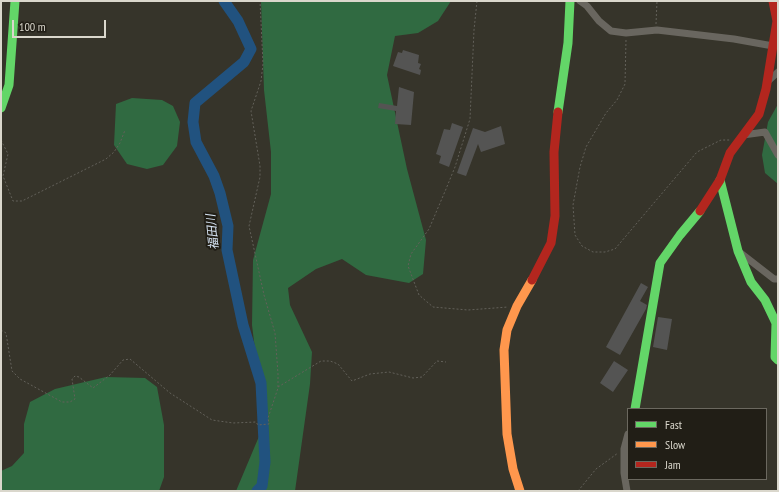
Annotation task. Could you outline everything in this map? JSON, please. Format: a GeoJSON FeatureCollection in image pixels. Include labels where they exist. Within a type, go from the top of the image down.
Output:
{"type":"FeatureCollection","features":[{"type":"Feature","properties":{"kind":"street"},"geometry":{"type":"LineString","coordinates":[[1,108],[9,85],[12,65],[14,1]]}},
{"type":"Feature","properties":{"kind":"street"},"geometry":{"type":"LineString","coordinates":[[520,491],[513,469],[507,434],[504,385],[504,350],[507,330],[517,306],[542,263],[551,243],[555,216],[554,152],[561,87],[568,44],[570,1]]}},
{"type":"Feature","properties":{"kind":"street"},"geometry":{"type":"LineString","coordinates":[[580,1],[587,6],[599,21],[612,31],[626,33],[657,30],[734,39],[773,46]]}},
{"type":"Feature","properties":{"kind":"street"},"geometry":{"type":"LineString","coordinates":[[634,408],[660,263],[680,235],[700,212],[720,180],[730,153],[759,114],[767,82],[777,21],[773,1]]}},
{"type":"Feature","properties":{"kind":"street"},"geometry":{"type":"LineString","coordinates":[[767,82],[778,72]]}},
{"type":"Feature","properties":{"kind":"street"},"geometry":{"type":"LineString","coordinates":[[742,137],[766,132],[778,155]]}},
{"type":"Feature","properties":{"kind":"street"},"geometry":{"type":"LineString","coordinates":[[720,180],[738,251],[751,282],[766,300],[776,323],[775,357],[778,360]]}},
{"type":"Feature","properties":{"kind":"street"},"geometry":{"type":"LineString","coordinates":[[738,251],[774,279],[778,279]]}},
{"type":"Feature","properties":{"kind":"street"},"geometry":{"type":"LineString","coordinates":[[627,438],[624,449],[624,472],[627,491]]}},
{"type":"Feature","properties":{"kind":"path"},"geometry":{"type":"LineString","coordinates":[[1,330],[6,333],[12,371],[20,379],[62,402],[70,402],[75,399],[72,379],[75,376],[79,377],[93,388],[110,376],[123,360],[130,359],[170,393],[212,420],[233,423],[256,422],[258,425],[269,424],[268,418],[278,388],[275,333],[262,287],[249,226],[260,177],[260,166],[251,111],[260,81],[263,64],[260,1]]}},
{"type":"Feature","properties":{"kind":"path"},"geometry":{"type":"LineString","coordinates":[[477,1],[474,30],[470,119],[455,167],[446,189],[429,229],[411,254],[408,266],[419,295],[433,307],[468,310],[517,306]]}},
{"type":"Feature","properties":{"kind":"path"},"geometry":{"type":"LineString","coordinates":[[657,1],[655,17],[657,30]]}},
{"type":"Feature","properties":{"kind":"path"},"geometry":{"type":"LineString","coordinates":[[626,33],[625,84],[617,100],[606,113],[586,147],[574,194],[576,235],[582,246],[593,252],[605,252],[615,249],[697,152],[721,140],[742,137]]}},
{"type":"Feature","properties":{"kind":"path"},"geometry":{"type":"LineString","coordinates":[[1,140],[8,154],[3,176],[13,201],[22,201],[106,159],[114,152],[120,143],[125,130]]}},
{"type":"Feature","properties":{"kind":"path"},"geometry":{"type":"LineString","coordinates":[[278,388],[321,361],[330,361],[338,364],[352,381],[370,374],[389,372],[413,378],[422,377],[437,361],[446,362]]}},
{"type":"Feature","properties":{"kind":"path"},"geometry":{"type":"LineString","coordinates":[[578,491],[596,469],[624,449]]}},
{"type":"Feature","properties":{"kind":"green space"},"geometry":{"type":"Polygon","coordinates":[[[261,1],[451,1],[438,21],[418,33],[395,36],[387,75],[407,169],[426,240],[423,274],[409,283],[366,275],[342,259],[316,269],[288,288],[290,305],[312,352],[310,384],[295,491],[236,491],[260,434],[260,390],[252,325],[253,260],[271,194],[271,152],[264,90],[261,1]]]}},
{"type":"Feature","properties":{"kind":"green space"},"geometry":{"type":"Polygon","coordinates":[[[132,98],[162,100],[173,106],[180,122],[177,146],[163,165],[147,169],[127,164],[114,145],[116,104],[132,98]]]}},
{"type":"Feature","properties":{"kind":"green space"},"geometry":{"type":"Polygon","coordinates":[[[778,104],[778,184],[765,173],[762,155],[768,122],[778,104]]]}},
{"type":"Feature","properties":{"kind":"green space"},"geometry":{"type":"Polygon","coordinates":[[[106,377],[145,378],[157,387],[164,425],[164,477],[159,491],[1,491],[1,471],[12,466],[24,453],[24,424],[30,402],[55,389],[106,377]]]}},
{"type":"Feature","properties":{"kind":"building"},"geometry":{"type":"Polygon","coordinates":[[[403,50],[419,55],[418,63],[421,64],[419,69],[421,70],[420,75],[393,66],[398,52],[402,53],[403,50]]]}},
{"type":"Feature","properties":{"kind":"building"},"geometry":{"type":"Polygon","coordinates":[[[399,87],[414,92],[411,125],[395,124],[396,111],[378,108],[379,103],[397,106],[399,87]]]}},
{"type":"Feature","properties":{"kind":"building"},"geometry":{"type":"Polygon","coordinates":[[[452,123],[463,127],[449,167],[439,163],[441,156],[436,154],[444,129],[450,130],[452,123]]]}},
{"type":"Feature","properties":{"kind":"building"},"geometry":{"type":"Polygon","coordinates":[[[501,126],[505,144],[481,152],[478,144],[466,176],[457,173],[473,128],[485,132],[501,126]]]}},
{"type":"Feature","properties":{"kind":"building"},"geometry":{"type":"Polygon","coordinates":[[[641,283],[648,287],[640,301],[647,305],[646,309],[620,355],[606,347],[641,283]]]}},
{"type":"Feature","properties":{"kind":"building"},"geometry":{"type":"Polygon","coordinates":[[[658,317],[672,319],[667,350],[653,347],[658,317]]]}},
{"type":"Feature","properties":{"kind":"building"},"geometry":{"type":"Polygon","coordinates":[[[614,361],[628,370],[613,392],[600,383],[614,361]]]}},
{"type":"Feature","properties":{"kind":"waterway","name":"福田川"},"geometry":{"type":"LineString","coordinates":[[224,1],[238,21],[251,49],[244,62],[195,103],[193,122],[196,142],[214,176],[220,193],[228,226],[227,250],[243,325],[261,383],[265,462],[262,486],[257,491]]}},
{"type":"Feature","properties":{"kind":"traffic: fast"},"geometry":{"type":"LineString","coordinates":[[1,108],[9,85],[15,1]]}},
{"type":"Feature","properties":{"kind":"traffic: fast"},"geometry":{"type":"LineString","coordinates":[[558,112],[568,43],[570,1]]}},
{"type":"Feature","properties":{"kind":"traffic: fast"},"geometry":{"type":"LineString","coordinates":[[720,180],[738,251],[751,282],[765,300],[776,323],[775,357],[778,360]]}},
{"type":"Feature","properties":{"kind":"traffic: fast"},"geometry":{"type":"LineString","coordinates":[[635,408],[660,263],[680,235],[700,211]]}},
{"type":"Feature","properties":{"kind":"traffic: slow"},"geometry":{"type":"LineString","coordinates":[[520,491],[513,469],[507,434],[504,350],[507,330],[517,306],[532,280]]}},
{"type":"Feature","properties":{"kind":"traffic: jam"},"geometry":{"type":"LineString","coordinates":[[700,211],[720,180],[730,153],[759,114],[766,89],[777,21],[773,1]]}},
{"type":"Feature","properties":{"kind":"traffic: jam"},"geometry":{"type":"LineString","coordinates":[[532,280],[551,243],[555,216],[554,152],[558,112]]}}]}
